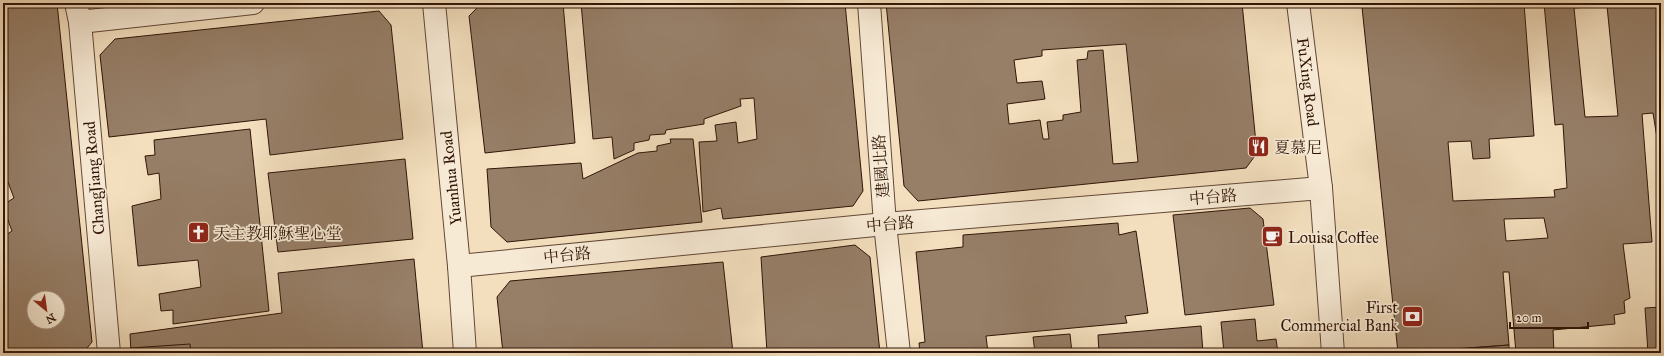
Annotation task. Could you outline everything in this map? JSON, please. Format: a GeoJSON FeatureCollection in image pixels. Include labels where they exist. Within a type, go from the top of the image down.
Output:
{"type":"FeatureCollection","features":[{"type":"Feature","properties":{"kind":"street"},"geometry":{"type":"LineString","coordinates":[[78,12],[253,3]]}},
{"type":"Feature","properties":{"kind":"street","name":"Yuanhua Road"},"geometry":{"type":"LineString","coordinates":[[434,3],[459,266],[465,353]]}},
{"type":"Feature","properties":{"kind":"street","name":"建國北路"},"geometry":{"type":"LineString","coordinates":[[869,3],[885,224],[899,353]]}},
{"type":"Feature","properties":{"kind":"street","name":"FuXing Road"},"geometry":{"type":"LineString","coordinates":[[1298,3],[1321,188],[1333,353]]}},
{"type":"Feature","properties":{"kind":"street","name":"ChangJiang Road"},"geometry":{"type":"LineString","coordinates":[[78,12],[109,353]]}},
{"type":"Feature","properties":{"kind":"street","name":"中台路"},"geometry":{"type":"LineString","coordinates":[[459,266],[885,224],[1321,188]]}},
{"type":"Feature","properties":{"kind":"building"},"geometry":{"type":"Polygon","coordinates":[[[3,3],[57,3],[92,342],[83,353],[3,353],[3,237],[12,231],[6,215],[6,203],[14,198],[3,169],[3,3]]]}},
{"type":"Feature","properties":{"kind":"building"},"geometry":{"type":"Polygon","coordinates":[[[482,3],[563,3],[575,143],[485,153],[469,16],[482,3]]]}},
{"type":"Feature","properties":{"kind":"building"},"geometry":{"type":"Polygon","coordinates":[[[581,3],[845,3],[863,191],[853,206],[723,219],[721,208],[703,212],[699,142],[717,141],[715,125],[736,122],[738,143],[757,139],[754,98],[740,99],[741,106],[704,119],[704,124],[666,130],[665,134],[650,135],[649,140],[634,143],[634,150],[614,159],[612,137],[593,139],[581,3]]]}},
{"type":"Feature","properties":{"kind":"building"},"geometry":{"type":"Polygon","coordinates":[[[886,3],[1242,3],[1257,153],[1246,168],[918,201],[904,186],[886,3]],[[1126,44],[1042,50],[1042,56],[1014,60],[1017,83],[1042,81],[1045,99],[1007,104],[1009,124],[1040,120],[1043,139],[1049,139],[1047,122],[1063,120],[1063,115],[1081,112],[1077,60],[1087,59],[1088,51],[1103,50],[1113,164],[1138,162],[1126,44]]]}},
{"type":"Feature","properties":{"kind":"building"},"geometry":{"type":"Polygon","coordinates":[[[1408,3],[1524,3],[1534,136],[1489,139],[1490,158],[1473,159],[1471,141],[1448,142],[1453,201],[1555,197],[1554,190],[1567,188],[1563,124],[1555,125],[1544,3],[1661,3],[1661,144],[1658,144],[1653,113],[1642,114],[1652,242],[1623,244],[1630,298],[1624,301],[1625,313],[1614,315],[1615,324],[1553,330],[1554,353],[1516,353],[1509,272],[1503,272],[1509,345],[1398,353],[1362,7],[1408,3]],[[1607,6],[1574,8],[1585,117],[1618,116],[1607,6]],[[1544,218],[1504,219],[1506,241],[1548,238],[1544,218]]]}},
{"type":"Feature","properties":{"kind":"building"},"geometry":{"type":"Polygon","coordinates":[[[379,11],[391,25],[403,139],[270,155],[266,119],[109,137],[100,55],[115,39],[379,11]]]}},
{"type":"Feature","properties":{"kind":"building","name":"天主教耶穌聖心堂"},"geometry":{"type":"Polygon","coordinates":[[[250,129],[269,311],[173,324],[173,310],[161,311],[159,294],[201,287],[198,260],[138,266],[132,206],[161,199],[159,173],[148,175],[145,156],[155,155],[154,140],[250,129]]]}},
{"type":"Feature","properties":{"kind":"building"},"geometry":{"type":"Polygon","coordinates":[[[670,139],[693,139],[702,222],[507,242],[491,227],[487,169],[581,163],[583,179],[638,153],[657,151],[657,146],[671,143],[670,139]]]}},
{"type":"Feature","properties":{"kind":"building"},"geometry":{"type":"Polygon","coordinates":[[[405,159],[413,239],[278,252],[268,173],[405,159]]]}},
{"type":"Feature","properties":{"kind":"building"},"geometry":{"type":"Polygon","coordinates":[[[1250,208],[1263,219],[1274,305],[1185,315],[1173,215],[1250,208]]]}},
{"type":"Feature","properties":{"kind":"building"},"geometry":{"type":"Polygon","coordinates":[[[1118,223],[1119,235],[1136,231],[1148,313],[1125,316],[1127,323],[986,336],[988,353],[920,353],[919,343],[925,342],[916,252],[963,247],[963,235],[1118,223]]]}},
{"type":"Feature","properties":{"kind":"building"},"geometry":{"type":"Polygon","coordinates":[[[855,245],[870,257],[880,353],[767,353],[761,257],[855,245]]]}},
{"type":"Feature","properties":{"kind":"building"},"geometry":{"type":"Polygon","coordinates":[[[414,259],[423,353],[131,353],[130,334],[282,313],[278,273],[414,259]]]}},
{"type":"Feature","properties":{"kind":"building"},"geometry":{"type":"Polygon","coordinates":[[[723,262],[733,353],[503,353],[497,297],[510,281],[723,262]]]}},
{"type":"Feature","properties":{"kind":"building"},"geometry":{"type":"Polygon","coordinates":[[[1661,307],[1661,353],[1648,353],[1645,308],[1661,307]]]}},
{"type":"Feature","properties":{"kind":"building"},"geometry":{"type":"Polygon","coordinates":[[[1255,319],[1257,341],[1276,339],[1278,353],[1224,353],[1221,322],[1255,319]]]}},
{"type":"Feature","properties":{"kind":"building"},"geometry":{"type":"Polygon","coordinates":[[[1201,326],[1203,353],[1099,353],[1098,335],[1201,326]]]}},
{"type":"Feature","properties":{"kind":"building"},"geometry":{"type":"Polygon","coordinates":[[[1070,334],[1072,353],[1035,353],[1033,337],[1070,334]]]}},
{"type":"Feature","properties":{"kind":"building"},"geometry":{"type":"Polygon","coordinates":[[[190,344],[191,353],[131,353],[131,348],[190,344]]]}},
{"type":"Feature","properties":{"kind":"building"},"geometry":{"type":"Polygon","coordinates":[[[1509,345],[1509,353],[1407,353],[1509,345]]]}},
{"type":"Feature","properties":{"kind":"place","name":"夏慕尼"},"geometry":{"type":"Point","coordinates":[1258,147]}},
{"type":"Feature","properties":{"kind":"place","name":"天主教耶穌聖心堂"},"geometry":{"type":"Point","coordinates":[198,233]}},
{"type":"Feature","properties":{"kind":"place","name":"Louisa Coffee"},"geometry":{"type":"Point","coordinates":[1273,237]}},
{"type":"Feature","properties":{"kind":"place","name":"First Commercial Bank"},"geometry":{"type":"Point","coordinates":[1413,316]}}]}
